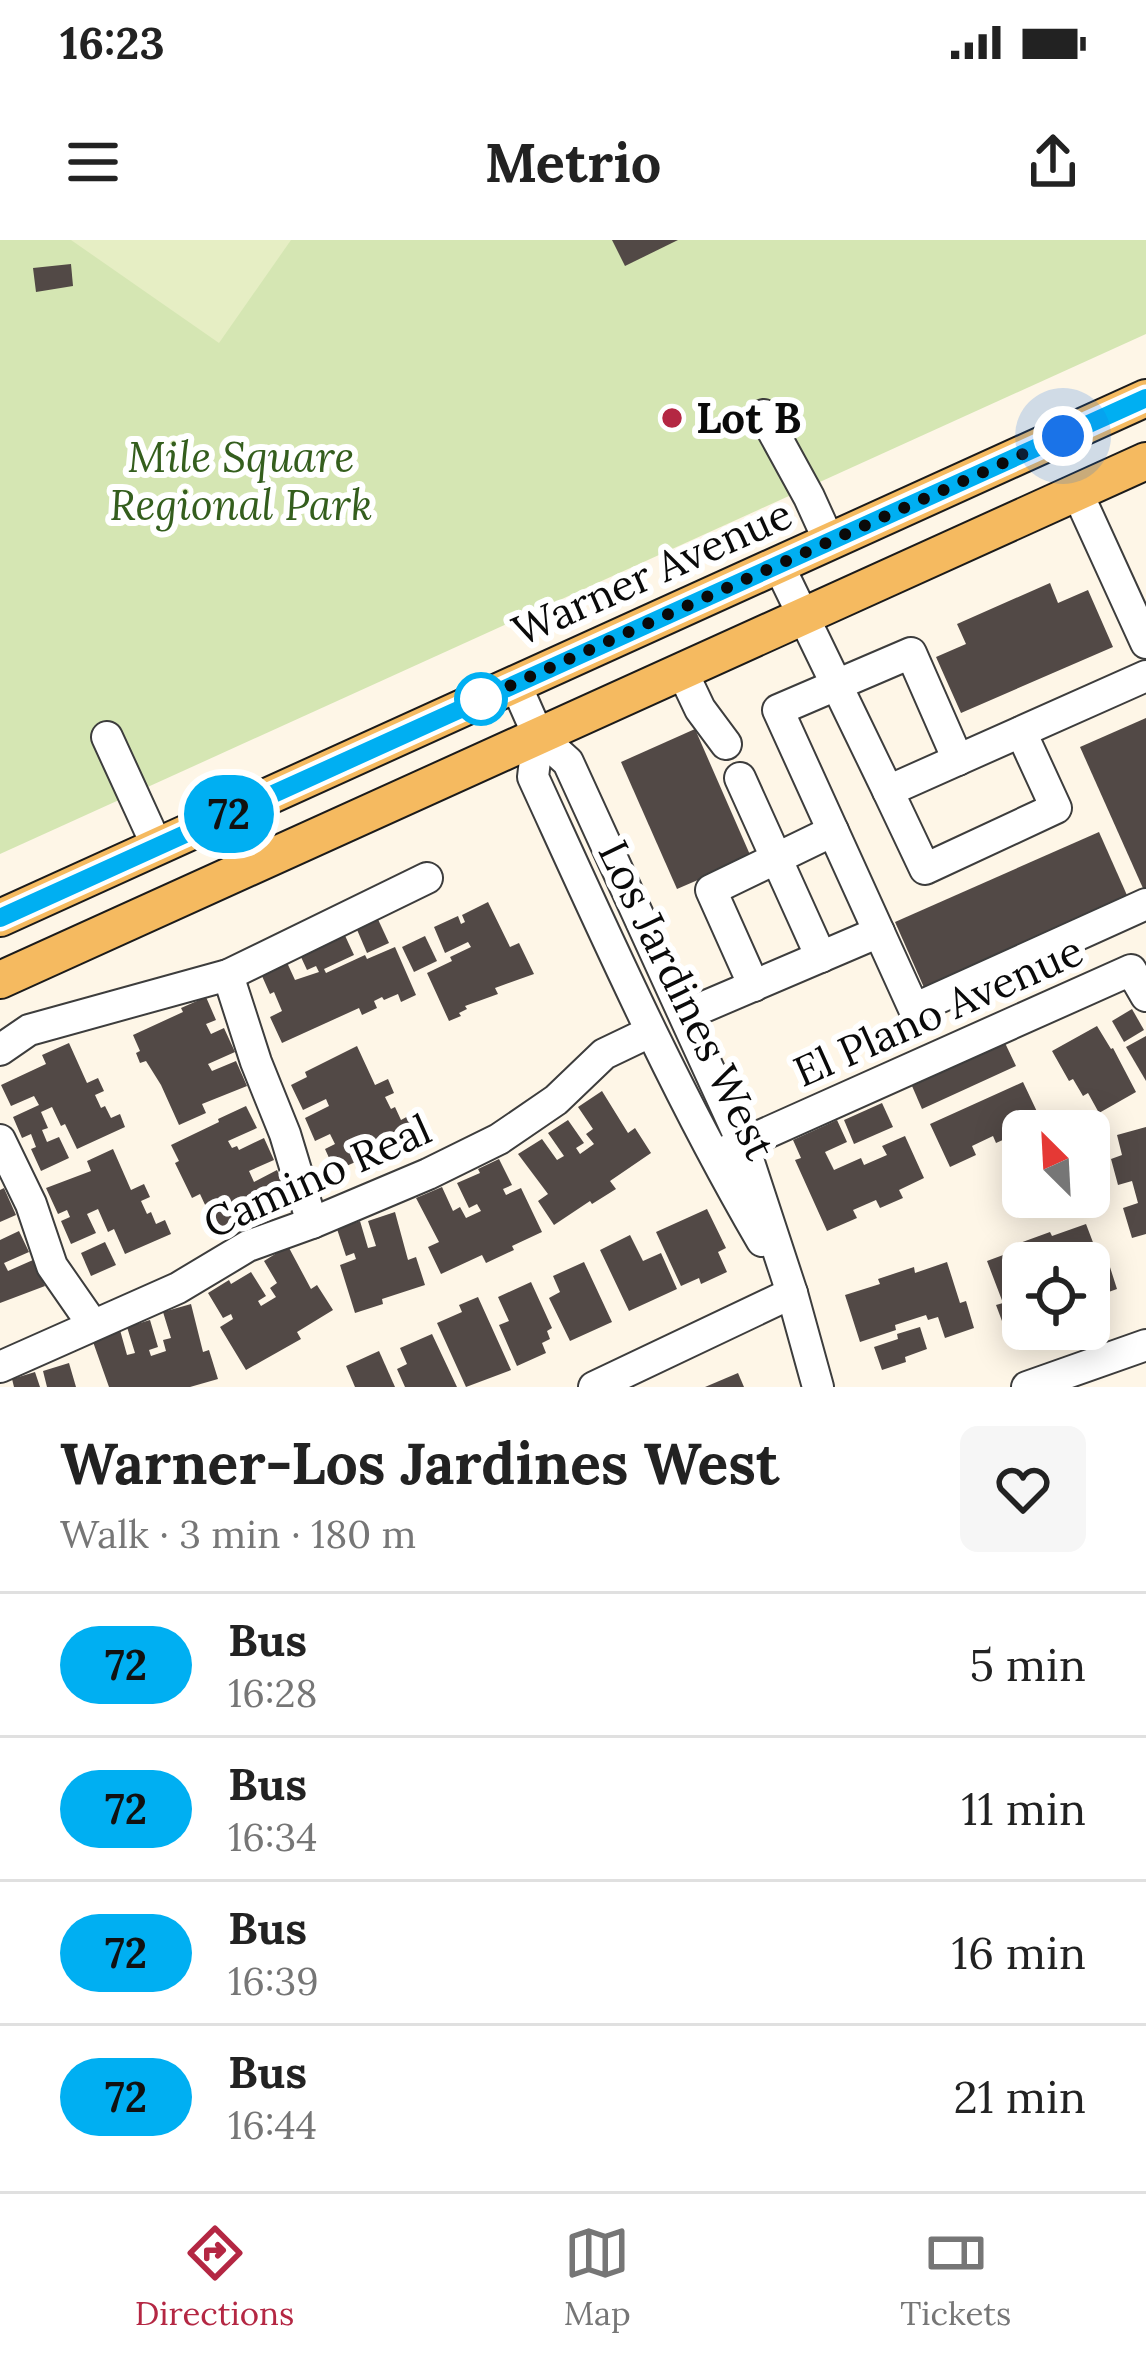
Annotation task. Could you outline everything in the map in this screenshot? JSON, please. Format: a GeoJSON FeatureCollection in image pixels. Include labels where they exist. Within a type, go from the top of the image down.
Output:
{"type":"FeatureCollection","features":[{"type":"Feature","properties":{"kind":"main road","name":"Warner Avenue"},"geometry":{"type":"LineString","coordinates":[[0,918],[1146,398]]}},
{"type":"Feature","properties":{"kind":"main road"},"geometry":{"type":"LineString","coordinates":[[0,980],[1146,461]]}},
{"type":"Feature","properties":{"kind":"street"},"geometry":{"type":"LineString","coordinates":[[764,415],[829,541]]}},
{"type":"Feature","properties":{"kind":"street"},"geometry":{"type":"LineString","coordinates":[[1077,492],[1132,578],[1146,643]]}},
{"type":"Feature","properties":{"kind":"street"},"geometry":{"type":"LineString","coordinates":[[778,564],[925,869],[1056,808],[1021,732]]}},
{"type":"Feature","properties":{"kind":"street"},"geometry":{"type":"LineString","coordinates":[[958,760],[910,653],[778,710],[914,1009],[1146,904]]}},
{"type":"Feature","properties":{"kind":"street"},"geometry":{"type":"LineString","coordinates":[[681,669],[700,710],[726,745]]}},
{"type":"Feature","properties":{"kind":"street"},"geometry":{"type":"LineString","coordinates":[[888,791],[1146,676]]}},
{"type":"Feature","properties":{"kind":"street","name":"Los Jardines West"},"geometry":{"type":"LineString","coordinates":[[515,683],[538,735],[568,761],[743,1144],[818,1387]]}},
{"type":"Feature","properties":{"kind":"street","name":"Los Jardines West"},"geometry":{"type":"LineString","coordinates":[[538,735],[533,777],[650,1032],[713,1157],[792,1293]]}},
{"type":"Feature","properties":{"kind":"street"},"geometry":{"type":"LineString","coordinates":[[107,737],[157,847]]}},
{"type":"Feature","properties":{"kind":"street"},"geometry":{"type":"LineString","coordinates":[[740,778],[820,957]]}},
{"type":"Feature","properties":{"kind":"street"},"geometry":{"type":"LineString","coordinates":[[754,986],[711,890],[833,831]]}},
{"type":"Feature","properties":{"kind":"street"},"geometry":{"type":"LineString","coordinates":[[0,1050],[28,1030],[228,975],[427,878]]}},
{"type":"Feature","properties":{"kind":"street"},"geometry":{"type":"LineString","coordinates":[[685,1016],[879,932]]}},
{"type":"Feature","properties":{"kind":"street"},"geometry":{"type":"LineString","coordinates":[[228,975],[312,1223]]}},
{"type":"Feature","properties":{"kind":"street","name":"El Plano Avenue"},"geometry":{"type":"LineString","coordinates":[[713,1157],[1138,983]]}},
{"type":"Feature","properties":{"kind":"street","name":"Camino Real"},"geometry":{"type":"LineString","coordinates":[[0,1367],[178,1288],[248,1246],[428,1174],[499,1139],[556,1100],[604,1054],[650,1032]]}},
{"type":"Feature","properties":{"kind":"street"},"geometry":{"type":"LineString","coordinates":[[0,1140],[31,1204],[52,1266],[93,1325]]}},
{"type":"Feature","properties":{"kind":"street"},"geometry":{"type":"LineString","coordinates":[[593,1387],[792,1293]]}},
{"type":"Feature","properties":{"kind":"street"},"geometry":{"type":"LineString","coordinates":[[1027,1387],[1146,1345]]}},
{"type":"Feature","properties":{"kind":"green space","name":"Mile Square Regional Park"},"geometry":{"type":"Polygon","coordinates":[[[0,240],[1146,240],[1146,334],[0,854],[0,240]]]}},
{"type":"Feature","properties":{"kind":"green space"},"geometry":{"type":"Polygon","coordinates":[[[71,240],[291,240],[219,343],[71,240]]]}},
{"type":"Feature","properties":{"kind":"building"},"geometry":{"type":"Polygon","coordinates":[[[612,240],[678,240],[625,266],[612,240]]]}},
{"type":"Feature","properties":{"kind":"building"},"geometry":{"type":"Polygon","coordinates":[[[71,264],[73,286],[36,292],[33,268],[71,264]]]}},
{"type":"Feature","properties":{"kind":"building"},"geometry":{"type":"Polygon","coordinates":[[[1050,583],[1058,603],[1088,590],[1113,647],[961,713],[936,657],[966,644],[957,624],[1050,583]]]}},
{"type":"Feature","properties":{"kind":"building"},"geometry":{"type":"Polygon","coordinates":[[[1146,718],[1146,895],[1080,747],[1146,718]]]}},
{"type":"Feature","properties":{"kind":"building"},"geometry":{"type":"Polygon","coordinates":[[[695,729],[751,857],[677,889],[621,762],[695,729]]]}},
{"type":"Feature","properties":{"kind":"building"},"geometry":{"type":"Polygon","coordinates":[[[1099,832],[1130,902],[926,992],[895,922],[1099,832]]]}},
{"type":"Feature","properties":{"kind":"building"},"geometry":{"type":"Polygon","coordinates":[[[488,902],[510,947],[519,943],[534,974],[495,988],[498,994],[465,1006],[461,1016],[449,1021],[427,973],[471,947],[468,942],[445,953],[434,927],[458,916],[461,924],[465,922],[462,915],[488,902]]]}},
{"type":"Feature","properties":{"kind":"building"},"geometry":{"type":"Polygon","coordinates":[[[376,915],[389,943],[367,953],[355,925],[376,915]]]}},
{"type":"Feature","properties":{"kind":"building"},"geometry":{"type":"Polygon","coordinates":[[[341,927],[354,955],[324,969],[326,973],[395,947],[416,995],[401,1002],[398,994],[382,997],[374,1001],[377,1008],[362,1015],[359,1008],[282,1043],[270,1017],[282,1011],[258,967],[284,956],[295,980],[319,972],[316,966],[307,970],[295,944],[341,927]]]}},
{"type":"Feature","properties":{"kind":"building"},"geometry":{"type":"Polygon","coordinates":[[[425,936],[437,961],[414,972],[402,947],[425,936]]]}},
{"type":"Feature","properties":{"kind":"building"},"geometry":{"type":"Polygon","coordinates":[[[206,997],[216,1020],[206,1024],[211,1034],[224,1028],[235,1052],[208,1064],[212,1071],[236,1061],[247,1086],[202,1104],[206,1113],[179,1125],[146,1061],[140,1063],[133,1035],[206,997]]]}},
{"type":"Feature","properties":{"kind":"building"},"geometry":{"type":"Polygon","coordinates":[[[1132,1009],[1144,1030],[1124,1042],[1112,1021],[1132,1009]]]}},
{"type":"Feature","properties":{"kind":"building"},"geometry":{"type":"Polygon","coordinates":[[[1097,1026],[1136,1092],[1097,1110],[1088,1093],[1083,1096],[1073,1079],[1069,1081],[1052,1051],[1097,1026]]]}},
{"type":"Feature","properties":{"kind":"building"},"geometry":{"type":"Polygon","coordinates":[[[1146,1036],[1146,1081],[1126,1047],[1146,1036]]]}},
{"type":"Feature","properties":{"kind":"building"},"geometry":{"type":"Polygon","coordinates":[[[69,1043],[87,1083],[98,1078],[104,1091],[95,1095],[101,1108],[105,1106],[111,1118],[120,1114],[125,1127],[77,1149],[52,1107],[41,1112],[48,1128],[42,1130],[47,1142],[59,1137],[69,1158],[41,1171],[31,1149],[36,1147],[31,1134],[22,1138],[13,1117],[39,1105],[34,1096],[11,1106],[1,1085],[46,1064],[42,1055],[69,1043]]]}},
{"type":"Feature","properties":{"kind":"building"},"geometry":{"type":"Polygon","coordinates":[[[1005,1043],[1016,1066],[922,1109],[912,1086],[1005,1043]]]}},
{"type":"Feature","properties":{"kind":"building"},"geometry":{"type":"Polygon","coordinates":[[[357,1046],[375,1085],[388,1079],[394,1093],[385,1097],[391,1109],[395,1107],[401,1120],[410,1115],[417,1129],[335,1171],[325,1149],[335,1144],[330,1134],[315,1141],[305,1118],[329,1106],[326,1099],[303,1110],[291,1085],[307,1077],[305,1072],[357,1046]]]}},
{"type":"Feature","properties":{"kind":"building"},"geometry":{"type":"Polygon","coordinates":[[[1023,1082],[1036,1110],[1002,1110],[1002,1140],[996,1143],[993,1136],[972,1146],[976,1155],[950,1167],[930,1124],[1023,1082]]]}},
{"type":"Feature","properties":{"kind":"building"},"geometry":{"type":"Polygon","coordinates":[[[602,1091],[628,1133],[635,1128],[651,1153],[610,1181],[616,1189],[554,1225],[538,1201],[548,1194],[518,1154],[542,1139],[557,1160],[564,1156],[548,1133],[568,1120],[584,1143],[576,1148],[580,1154],[594,1144],[586,1134],[593,1129],[578,1107],[602,1091]]]}},
{"type":"Feature","properties":{"kind":"building"},"geometry":{"type":"Polygon","coordinates":[[[882,1103],[893,1127],[854,1144],[844,1120],[882,1103]]]}},
{"type":"Feature","properties":{"kind":"building"},"geometry":{"type":"Polygon","coordinates":[[[246,1106],[257,1128],[228,1141],[239,1150],[264,1138],[274,1160],[249,1171],[254,1182],[277,1170],[287,1192],[244,1212],[248,1221],[219,1235],[200,1194],[192,1198],[171,1145],[246,1106]]]}},
{"type":"Feature","properties":{"kind":"building"},"geometry":{"type":"Polygon","coordinates":[[[837,1120],[847,1142],[825,1152],[834,1170],[861,1158],[864,1165],[887,1155],[882,1146],[905,1136],[924,1178],[899,1190],[903,1198],[880,1208],[876,1200],[853,1210],[857,1218],[827,1231],[795,1160],[801,1158],[793,1140],[837,1120]]]}},
{"type":"Feature","properties":{"kind":"building"},"geometry":{"type":"Polygon","coordinates":[[[1146,1127],[1146,1234],[1132,1238],[1123,1208],[1138,1203],[1132,1181],[1118,1185],[1111,1159],[1122,1155],[1117,1135],[1146,1127]]]}},
{"type":"Feature","properties":{"kind":"building"},"geometry":{"type":"Polygon","coordinates":[[[113,1149],[131,1190],[144,1184],[150,1197],[141,1201],[147,1214],[151,1212],[156,1224],[165,1220],[171,1234],[125,1254],[98,1209],[87,1214],[96,1233],[71,1244],[61,1221],[70,1217],[67,1210],[58,1214],[46,1188],[91,1171],[87,1161],[113,1149]]]}},
{"type":"Feature","properties":{"kind":"building"},"geometry":{"type":"Polygon","coordinates":[[[499,1159],[512,1185],[503,1189],[506,1195],[521,1188],[542,1232],[486,1263],[482,1255],[441,1274],[428,1247],[439,1242],[416,1198],[442,1187],[453,1211],[460,1207],[466,1218],[481,1211],[477,1204],[469,1208],[457,1183],[499,1159]]]}},
{"type":"Feature","properties":{"kind":"building"},"geometry":{"type":"Polygon","coordinates":[[[4,1188],[16,1215],[0,1222],[0,1190],[4,1188]]]}},
{"type":"Feature","properties":{"kind":"building"},"geometry":{"type":"Polygon","coordinates":[[[707,1209],[726,1248],[718,1252],[727,1272],[701,1284],[699,1278],[681,1286],[656,1232],[707,1209]]]}},
{"type":"Feature","properties":{"kind":"building"},"geometry":{"type":"Polygon","coordinates":[[[395,1212],[408,1260],[416,1257],[425,1285],[355,1313],[340,1265],[356,1259],[354,1253],[346,1256],[337,1229],[360,1221],[368,1248],[376,1246],[368,1221],[395,1212]]]}},
{"type":"Feature","properties":{"kind":"building"},"geometry":{"type":"Polygon","coordinates":[[[1086,1224],[1093,1242],[1022,1242],[1050,1232],[1052,1236],[1086,1224]]]}},
{"type":"Feature","properties":{"kind":"building"},"geometry":{"type":"Polygon","coordinates":[[[19,1231],[29,1252],[4,1263],[8,1271],[33,1260],[45,1286],[0,1303],[0,1240],[19,1231]]]}},
{"type":"Feature","properties":{"kind":"building"},"geometry":{"type":"Polygon","coordinates":[[[630,1235],[643,1261],[661,1253],[677,1289],[629,1311],[600,1250],[630,1235]]]}},
{"type":"Feature","properties":{"kind":"building"},"geometry":{"type":"Polygon","coordinates":[[[105,1242],[116,1265],[91,1276],[81,1253],[105,1242]]]}},
{"type":"Feature","properties":{"kind":"building"},"geometry":{"type":"Polygon","coordinates":[[[288,1246],[311,1289],[317,1285],[333,1310],[297,1332],[301,1339],[246,1370],[220,1327],[233,1319],[231,1314],[223,1318],[208,1293],[251,1272],[266,1296],[258,1301],[261,1306],[276,1297],[270,1288],[277,1283],[264,1261],[288,1246]]]}},
{"type":"Feature","properties":{"kind":"building"},"geometry":{"type":"Polygon","coordinates":[[[1002,1255],[1002,1300],[987,1261],[1002,1255]]]}},
{"type":"Feature","properties":{"kind":"building"},"geometry":{"type":"Polygon","coordinates":[[[584,1262],[612,1322],[570,1341],[549,1298],[560,1292],[553,1276],[584,1262]]]}},
{"type":"Feature","properties":{"kind":"building"},"geometry":{"type":"Polygon","coordinates":[[[947,1262],[974,1328],[945,1338],[938,1317],[928,1320],[926,1315],[860,1342],[845,1295],[914,1267],[915,1273],[947,1262]]]}},
{"type":"Feature","properties":{"kind":"building"},"geometry":{"type":"Polygon","coordinates":[[[531,1282],[552,1328],[547,1331],[550,1339],[542,1343],[546,1353],[517,1366],[499,1325],[509,1321],[498,1297],[531,1282]]]}},
{"type":"Feature","properties":{"kind":"building"},"geometry":{"type":"Polygon","coordinates":[[[478,1297],[511,1370],[466,1387],[437,1323],[462,1312],[459,1305],[478,1297]]]}},
{"type":"Feature","properties":{"kind":"building"},"geometry":{"type":"Polygon","coordinates":[[[191,1304],[203,1352],[209,1350],[218,1379],[190,1387],[109,1387],[92,1339],[120,1330],[127,1355],[135,1353],[127,1327],[150,1320],[158,1347],[149,1350],[151,1356],[166,1351],[163,1340],[171,1338],[163,1312],[191,1304]]]}},
{"type":"Feature","properties":{"kind":"building"},"geometry":{"type":"Polygon","coordinates":[[[920,1327],[927,1349],[882,1370],[874,1347],[920,1327]]]}},
{"type":"Feature","properties":{"kind":"building"},"geometry":{"type":"Polygon","coordinates":[[[432,1334],[457,1387],[405,1387],[397,1369],[407,1364],[400,1348],[432,1334]]]}},
{"type":"Feature","properties":{"kind":"building"},"geometry":{"type":"Polygon","coordinates":[[[379,1351],[395,1387],[355,1387],[346,1366],[379,1351]]]}},
{"type":"Feature","properties":{"kind":"building"},"geometry":{"type":"Polygon","coordinates":[[[69,1363],[76,1387],[47,1387],[43,1371],[69,1363]]]}},
{"type":"Feature","properties":{"kind":"building"},"geometry":{"type":"Polygon","coordinates":[[[35,1372],[40,1387],[14,1387],[12,1379],[35,1372]]]}},
{"type":"Feature","properties":{"kind":"building"},"geometry":{"type":"Polygon","coordinates":[[[738,1373],[744,1387],[705,1387],[738,1373]]]}},
{"type":"Feature","properties":{"kind":"bus line","name":"72"},"geometry":{"type":"LineString","coordinates":[[0,918],[1146,398]]}},
{"type":"Feature","properties":{"kind":"place","name":"Lot B"},"geometry":{"type":"Point","coordinates":[672,418]}},
{"type":"Feature","properties":{"kind":"route"},"geometry":{"type":"LineString","coordinates":[[481,699],[476,701],[1063,436]]}}]}
